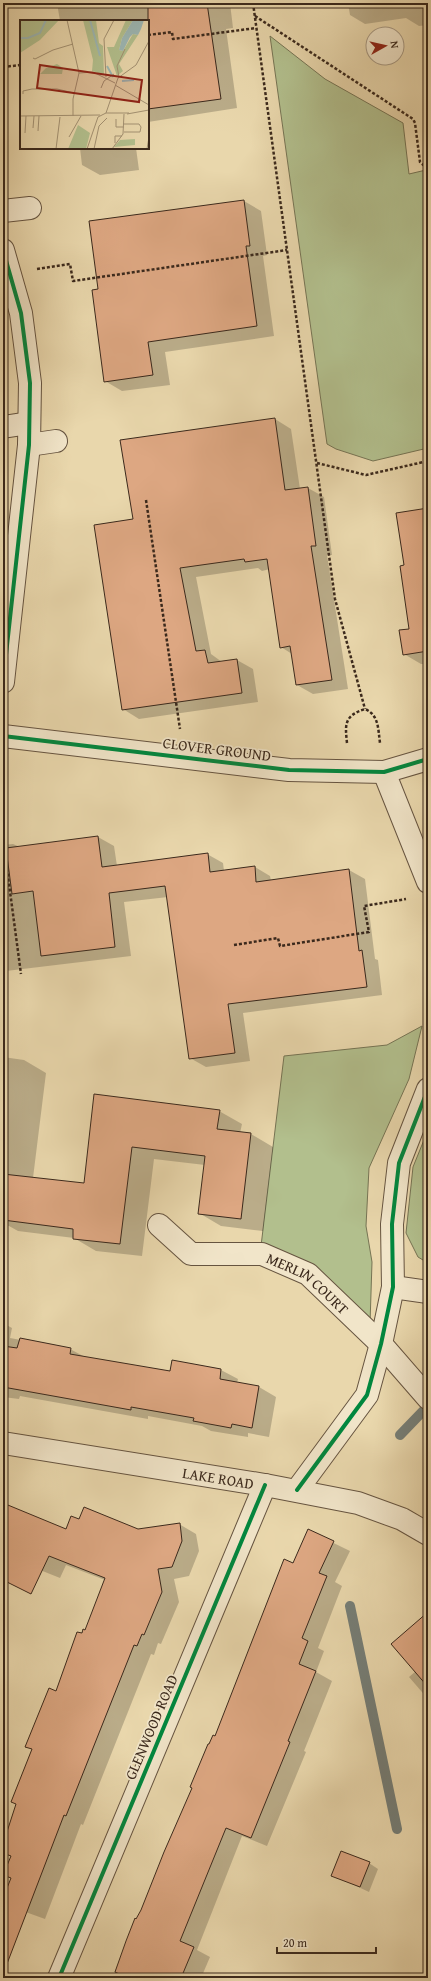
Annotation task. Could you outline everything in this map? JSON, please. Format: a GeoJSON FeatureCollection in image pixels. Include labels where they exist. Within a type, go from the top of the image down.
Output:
{"type":"FeatureCollection","features":[{"type":"Feature","properties":{"kind":"street"},"geometry":{"type":"LineString","coordinates":[[3,211],[30,208]]}},
{"type":"Feature","properties":{"kind":"street"},"geometry":{"type":"LineString","coordinates":[[3,250],[21,313],[30,383],[29,445],[11,524],[3,682]]}},
{"type":"Feature","properties":{"kind":"street"},"geometry":{"type":"LineString","coordinates":[[3,427],[29,423]]}},
{"type":"Feature","properties":{"kind":"street"},"geometry":{"type":"LineString","coordinates":[[29,445],[56,442]]}},
{"type":"Feature","properties":{"kind":"street","name":"CLOVER GROUND"},"geometry":{"type":"LineString","coordinates":[[3,736],[289,770],[384,772],[428,759]]}},
{"type":"Feature","properties":{"kind":"street"},"geometry":{"type":"LineString","coordinates":[[384,772],[428,882]]}},
{"type":"Feature","properties":{"kind":"street"},"geometry":{"type":"LineString","coordinates":[[297,1490],[367,1395],[381,1344],[393,1287],[392,1224],[399,1163],[428,1089]]}},
{"type":"Feature","properties":{"kind":"street","name":"MERLIN COURT"},"geometry":{"type":"LineString","coordinates":[[159,1225],[191,1254],[262,1254],[308,1274],[381,1344],[428,1398]]}},
{"type":"Feature","properties":{"kind":"street"},"geometry":{"type":"LineString","coordinates":[[393,1287],[428,1292]]}},
{"type":"Feature","properties":{"kind":"street","name":"LAKE ROAD"},"geometry":{"type":"LineString","coordinates":[[3,1443],[297,1490],[358,1503],[402,1519],[428,1534]]}},
{"type":"Feature","properties":{"kind":"street","name":"GLENWOOD ROAD"},"geometry":{"type":"LineString","coordinates":[[59,1978],[265,1485]]}},
{"type":"Feature","properties":{"kind":"path"},"geometry":{"type":"LineString","coordinates":[[253,3],[335,599],[365,709]]}},
{"type":"Feature","properties":{"kind":"path"},"geometry":{"type":"LineString","coordinates":[[255,16],[413,119],[415,122],[420,162],[428,169]]}},
{"type":"Feature","properties":{"kind":"path"},"geometry":{"type":"LineString","coordinates":[[149,36],[172,32],[173,39],[256,28]]}},
{"type":"Feature","properties":{"kind":"path"},"geometry":{"type":"LineString","coordinates":[[3,67],[20,65]]}},
{"type":"Feature","properties":{"kind":"path"},"geometry":{"type":"LineString","coordinates":[[9,273],[70,264],[73,281],[287,250]]}},
{"type":"Feature","properties":{"kind":"path"},"geometry":{"type":"LineString","coordinates":[[317,463],[366,475],[428,462]]}},
{"type":"Feature","properties":{"kind":"path"},"geometry":{"type":"LineString","coordinates":[[146,500],[184,758]]}},
{"type":"Feature","properties":{"kind":"path"},"geometry":{"type":"LineString","coordinates":[[350,772],[345,725],[351,715],[365,709],[372,712],[377,720],[384,772]]}},
{"type":"Feature","properties":{"kind":"path"},"geometry":{"type":"LineString","coordinates":[[3,839],[21,974]]}},
{"type":"Feature","properties":{"kind":"path"},"geometry":{"type":"LineString","coordinates":[[234,945],[278,938],[280,946],[368,932],[364,906],[407,898]]}},
{"type":"Feature","properties":{"kind":"green space"},"geometry":{"type":"Polygon","coordinates":[[[270,36],[325,79],[403,123],[409,174],[426,170],[428,180],[428,448],[373,461],[336,449],[327,444],[270,36]]]}},
{"type":"Feature","properties":{"kind":"green space"},"geometry":{"type":"Polygon","coordinates":[[[422,1026],[409,1079],[369,1168],[366,1226],[372,1262],[370,1324],[261,1246],[284,1056],[387,1045],[422,1026]]]}},
{"type":"Feature","properties":{"kind":"green space"},"geometry":{"type":"Polygon","coordinates":[[[428,1130],[428,1263],[418,1257],[406,1233],[413,1167],[428,1130]]]}},
{"type":"Feature","properties":{"kind":"building"},"geometry":{"type":"Polygon","coordinates":[[[148,3],[207,3],[221,99],[149,109],[148,3]]]}},
{"type":"Feature","properties":{"kind":"building"},"geometry":{"type":"Polygon","coordinates":[[[244,200],[250,246],[246,246],[257,326],[148,342],[153,375],[104,382],[92,290],[98,289],[89,221],[244,200]]]}},
{"type":"Feature","properties":{"kind":"building"},"geometry":{"type":"Polygon","coordinates":[[[275,418],[285,490],[308,487],[316,546],[311,546],[332,680],[296,685],[290,646],[280,648],[267,559],[245,562],[244,559],[180,568],[196,651],[205,650],[208,663],[237,659],[242,693],[122,710],[94,525],[133,519],[120,440],[275,418]]]}},
{"type":"Feature","properties":{"kind":"building"},"geometry":{"type":"Polygon","coordinates":[[[428,508],[428,651],[403,655],[399,630],[409,629],[400,566],[404,565],[396,513],[428,508]]]}},
{"type":"Feature","properties":{"kind":"building"},"geometry":{"type":"Polygon","coordinates":[[[98,836],[102,867],[208,853],[210,872],[255,866],[256,882],[349,869],[359,951],[362,950],[367,987],[228,1004],[235,1053],[189,1059],[165,886],[109,893],[115,947],[41,956],[33,891],[12,894],[6,848],[98,836]]]}},
{"type":"Feature","properties":{"kind":"building"},"geometry":{"type":"Polygon","coordinates":[[[94,1094],[220,1110],[217,1129],[251,1133],[241,1219],[198,1214],[205,1156],[132,1147],[120,1244],[73,1239],[73,1229],[3,1220],[3,1174],[84,1183],[94,1094]]]}},
{"type":"Feature","properties":{"kind":"building"},"geometry":{"type":"Polygon","coordinates":[[[20,1338],[71,1348],[70,1354],[170,1371],[172,1360],[221,1369],[220,1379],[259,1386],[252,1428],[232,1424],[231,1428],[193,1421],[194,1418],[131,1407],[131,1410],[3,1387],[3,1346],[17,1348],[20,1338]]]}},
{"type":"Feature","properties":{"kind":"building"},"geometry":{"type":"Polygon","coordinates":[[[3,1503],[66,1529],[71,1516],[79,1519],[84,1507],[138,1529],[180,1523],[182,1541],[172,1567],[158,1569],[162,1592],[144,1635],[142,1634],[137,1646],[134,1645],[66,1816],[64,1815],[5,1969],[3,1969],[3,1898],[11,1878],[3,1875],[11,1856],[3,1853],[3,1844],[16,1804],[11,1802],[32,1749],[25,1747],[49,1688],[56,1691],[77,1632],[82,1633],[83,1629],[85,1630],[105,1578],[49,1556],[31,1594],[3,1580],[3,1503]]]}},
{"type":"Feature","properties":{"kind":"building"},"geometry":{"type":"Polygon","coordinates":[[[308,1529],[334,1541],[319,1573],[327,1576],[302,1638],[308,1641],[299,1664],[316,1671],[288,1741],[290,1742],[251,1838],[226,1828],[180,1941],[194,1947],[181,1978],[128,1978],[115,1972],[135,1918],[136,1919],[141,1910],[192,1788],[190,1787],[208,1744],[213,1735],[215,1736],[284,1559],[293,1563],[308,1529]]]}},
{"type":"Feature","properties":{"kind":"building"},"geometry":{"type":"Polygon","coordinates":[[[428,1612],[428,1687],[391,1644],[428,1612]]]}},
{"type":"Feature","properties":{"kind":"building"},"geometry":{"type":"Polygon","coordinates":[[[341,1851],[370,1862],[360,1887],[331,1876],[341,1851]]]}},
{"type":"Feature","properties":{"kind":"waterway"},"geometry":{"type":"LineString","coordinates":[[400,1435],[428,1406]]}},
{"type":"Feature","properties":{"kind":"waterway"},"geometry":{"type":"LineString","coordinates":[[350,1606],[397,1829]]}},
{"type":"Feature","properties":{"kind":"cycle path"},"geometry":{"type":"LineString","coordinates":[[3,250],[21,313],[30,383],[29,445],[3,682]]}},
{"type":"Feature","properties":{"kind":"cycle path"},"geometry":{"type":"LineString","coordinates":[[3,736],[289,770],[384,772],[428,759]]}},
{"type":"Feature","properties":{"kind":"cycle path"},"geometry":{"type":"LineString","coordinates":[[297,1490],[367,1395],[381,1344],[393,1287],[392,1224],[399,1163],[428,1089]]}},
{"type":"Feature","properties":{"kind":"cycle path"},"geometry":{"type":"LineString","coordinates":[[59,1978],[265,1485]]}}]}
